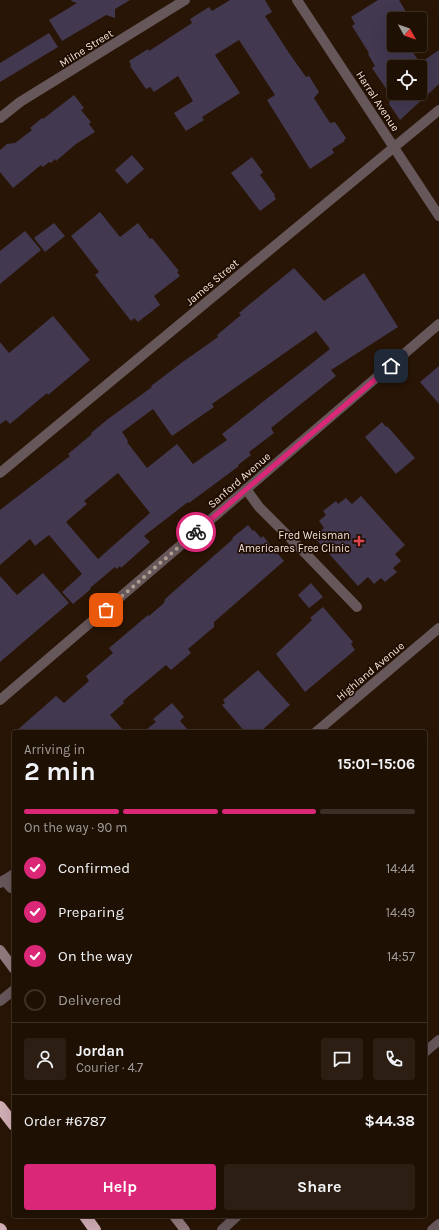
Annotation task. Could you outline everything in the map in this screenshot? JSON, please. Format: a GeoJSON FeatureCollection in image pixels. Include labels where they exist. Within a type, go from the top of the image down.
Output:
{"type":"FeatureCollection","features":[{"type":"Feature","properties":{"kind":"highway"},"geometry":{"type":"LineString","coordinates":[[0,1107],[12,1122]]}},
{"type":"Feature","properties":{"kind":"highway"},"geometry":{"type":"LineString","coordinates":[[86,1218],[95,1230]]}},
{"type":"Feature","properties":{"kind":"main road"},"geometry":{"type":"LineString","coordinates":[[0,950],[12,966]]}},
{"type":"Feature","properties":{"kind":"main road"},"geometry":{"type":"LineString","coordinates":[[176,1218],[185,1230]]}},
{"type":"Feature","properties":{"kind":"street","name":"Milne Street"},"geometry":{"type":"LineString","coordinates":[[0,118],[20,102],[185,0]]}},
{"type":"Feature","properties":{"kind":"street","name":"Harral Avenue"},"geometry":{"type":"LineString","coordinates":[[297,0],[439,216]]}},
{"type":"Feature","properties":{"kind":"street","name":"James Street"},"geometry":{"type":"LineString","coordinates":[[0,473],[439,110]]}},
{"type":"Feature","properties":{"kind":"street","name":"Sanford Avenue"},"geometry":{"type":"LineString","coordinates":[[0,700],[439,324]]}},
{"type":"Feature","properties":{"kind":"street"},"geometry":{"type":"LineString","coordinates":[[246,489],[259,507],[357,608]]}},
{"type":"Feature","properties":{"kind":"street","name":"Highland Avenue"},"geometry":{"type":"LineString","coordinates":[[318,730],[439,628]]}},
{"type":"Feature","properties":{"kind":"street"},"geometry":{"type":"LineString","coordinates":[[11,888],[2,881],[12,875]]}},
{"type":"Feature","properties":{"kind":"street"},"geometry":{"type":"LineString","coordinates":[[0,1001],[12,992]]}},
{"type":"Feature","properties":{"kind":"street"},"geometry":{"type":"LineString","coordinates":[[427,1050],[439,1040]]}},
{"type":"Feature","properties":{"kind":"street"},"geometry":{"type":"LineString","coordinates":[[222,1230],[236,1218]]}},
{"type":"Feature","properties":{"kind":"street"},"geometry":{"type":"LineString","coordinates":[[432,1230],[439,1224]]}},
{"type":"Feature","properties":{"kind":"building"},"geometry":{"type":"Polygon","coordinates":[[[130,0],[115,9],[115,18],[106,15],[62,41],[49,20],[77,3],[71,1],[130,0]]]}},
{"type":"Feature","properties":{"kind":"building"},"geometry":{"type":"Polygon","coordinates":[[[230,0],[265,0],[272,12],[265,16],[306,77],[309,76],[319,92],[314,98],[330,123],[335,122],[346,138],[344,140],[345,141],[332,149],[334,153],[310,169],[267,100],[275,95],[239,40],[215,55],[240,93],[202,117],[204,120],[186,131],[174,113],[193,101],[178,76],[154,92],[150,87],[146,89],[130,66],[129,61],[148,49],[149,51],[192,23],[190,19],[209,7],[212,11],[230,0]]]}},
{"type":"Feature","properties":{"kind":"building"},"geometry":{"type":"Polygon","coordinates":[[[378,0],[399,0],[405,10],[405,12],[387,12],[387,52],[413,52],[418,60],[387,60],[387,90],[372,68],[375,66],[368,54],[369,53],[352,26],[355,24],[351,17],[378,0]]]}},
{"type":"Feature","properties":{"kind":"building"},"geometry":{"type":"Polygon","coordinates":[[[49,33],[58,47],[0,82],[0,63],[49,33]]]}},
{"type":"Feature","properties":{"kind":"building"},"geometry":{"type":"Polygon","coordinates":[[[439,50],[439,84],[427,95],[427,60],[424,60],[439,50]]]}},
{"type":"Feature","properties":{"kind":"building"},"geometry":{"type":"Polygon","coordinates":[[[74,95],[84,108],[81,110],[91,122],[89,124],[95,132],[76,144],[56,161],[55,159],[43,167],[41,165],[13,188],[0,172],[0,150],[7,144],[15,143],[32,130],[30,128],[42,118],[43,119],[74,95]]]}},
{"type":"Feature","properties":{"kind":"building"},"geometry":{"type":"Polygon","coordinates":[[[390,100],[422,100],[400,120],[389,104],[390,100]]]}},
{"type":"Feature","properties":{"kind":"building"},"geometry":{"type":"Polygon","coordinates":[[[132,155],[144,169],[127,184],[115,170],[132,155]]]}},
{"type":"Feature","properties":{"kind":"building"},"geometry":{"type":"Polygon","coordinates":[[[252,157],[263,172],[260,175],[275,195],[274,196],[276,199],[260,211],[231,173],[252,157]]]}},
{"type":"Feature","properties":{"kind":"building"},"geometry":{"type":"Polygon","coordinates":[[[100,212],[120,237],[138,223],[150,239],[152,238],[179,271],[177,272],[180,276],[154,296],[160,305],[138,322],[134,318],[131,321],[95,275],[99,272],[71,236],[100,212]]]}},
{"type":"Feature","properties":{"kind":"building"},"geometry":{"type":"Polygon","coordinates":[[[54,223],[65,236],[45,252],[34,238],[54,223]]]}},
{"type":"Feature","properties":{"kind":"building"},"geometry":{"type":"Polygon","coordinates":[[[25,231],[41,250],[0,284],[0,251],[25,231]]]}},
{"type":"Feature","properties":{"kind":"building"},"geometry":{"type":"Polygon","coordinates":[[[294,268],[324,301],[364,273],[398,327],[331,370],[336,376],[271,428],[274,433],[249,452],[251,455],[238,465],[239,466],[189,503],[188,502],[144,536],[150,542],[121,568],[120,566],[117,569],[115,567],[73,604],[62,592],[82,574],[49,535],[35,546],[30,539],[0,565],[0,510],[70,456],[68,454],[108,419],[218,337],[217,335],[241,315],[239,313],[294,268]],[[316,331],[212,404],[214,407],[172,436],[153,409],[122,432],[128,441],[127,442],[147,468],[177,444],[193,464],[227,440],[222,434],[330,349],[316,331]],[[118,473],[84,501],[87,504],[66,522],[98,559],[150,513],[118,473]]]}},
{"type":"Feature","properties":{"kind":"building"},"geometry":{"type":"Polygon","coordinates":[[[53,316],[90,360],[10,424],[6,420],[0,424],[0,342],[9,353],[53,316]]]}},
{"type":"Feature","properties":{"kind":"building"},"geometry":{"type":"Polygon","coordinates":[[[439,366],[439,404],[420,382],[439,366]]]}},
{"type":"Feature","properties":{"kind":"building"},"geometry":{"type":"Polygon","coordinates":[[[382,422],[415,458],[396,474],[365,437],[382,422]]]}},
{"type":"Feature","properties":{"kind":"building","name":"Fred Weisman Americares Free Clinic"},"geometry":{"type":"Polygon","coordinates":[[[361,496],[405,545],[395,554],[401,561],[393,568],[397,572],[385,582],[381,578],[374,584],[368,577],[358,586],[314,537],[324,528],[319,521],[326,515],[323,511],[336,501],[338,504],[346,498],[352,504],[361,496]]]}},
{"type":"Feature","properties":{"kind":"building"},"geometry":{"type":"Polygon","coordinates":[[[248,525],[261,538],[263,536],[284,561],[214,622],[214,627],[188,649],[191,653],[171,670],[166,665],[123,701],[124,703],[110,715],[123,730],[17,730],[56,696],[64,703],[89,681],[86,676],[113,653],[109,648],[164,603],[165,599],[233,539],[232,538],[248,525]]]}},
{"type":"Feature","properties":{"kind":"building"},"geometry":{"type":"Polygon","coordinates":[[[43,573],[69,603],[0,662],[0,576],[17,595],[43,573]]]}},
{"type":"Feature","properties":{"kind":"building"},"geometry":{"type":"Polygon","coordinates":[[[311,583],[323,597],[309,608],[298,595],[311,583]]]}},
{"type":"Feature","properties":{"kind":"building"},"geometry":{"type":"Polygon","coordinates":[[[323,607],[353,642],[351,644],[355,650],[305,692],[276,654],[312,620],[310,618],[323,607]]]}},
{"type":"Feature","properties":{"kind":"building"},"geometry":{"type":"Polygon","coordinates":[[[258,670],[290,705],[262,730],[243,730],[222,705],[225,703],[223,700],[258,670]]]}},
{"type":"Feature","properties":{"kind":"building"},"geometry":{"type":"Polygon","coordinates":[[[172,703],[184,717],[180,721],[188,730],[146,730],[156,722],[153,719],[172,703]]]}},
{"type":"Feature","properties":{"kind":"way so far"},"geometry":{"type":"LineString","coordinates":[[106,610],[196,532]]}},
{"type":"Feature","properties":{"kind":"place","name":"Fred Weisman Americares Free Clinic"},"geometry":{"type":"Point","coordinates":[359,541]}},
{"type":"Feature","properties":{"kind":"route"},"geometry":{"type":"LineString","coordinates":[[196,532],[391,366]]}}]}
